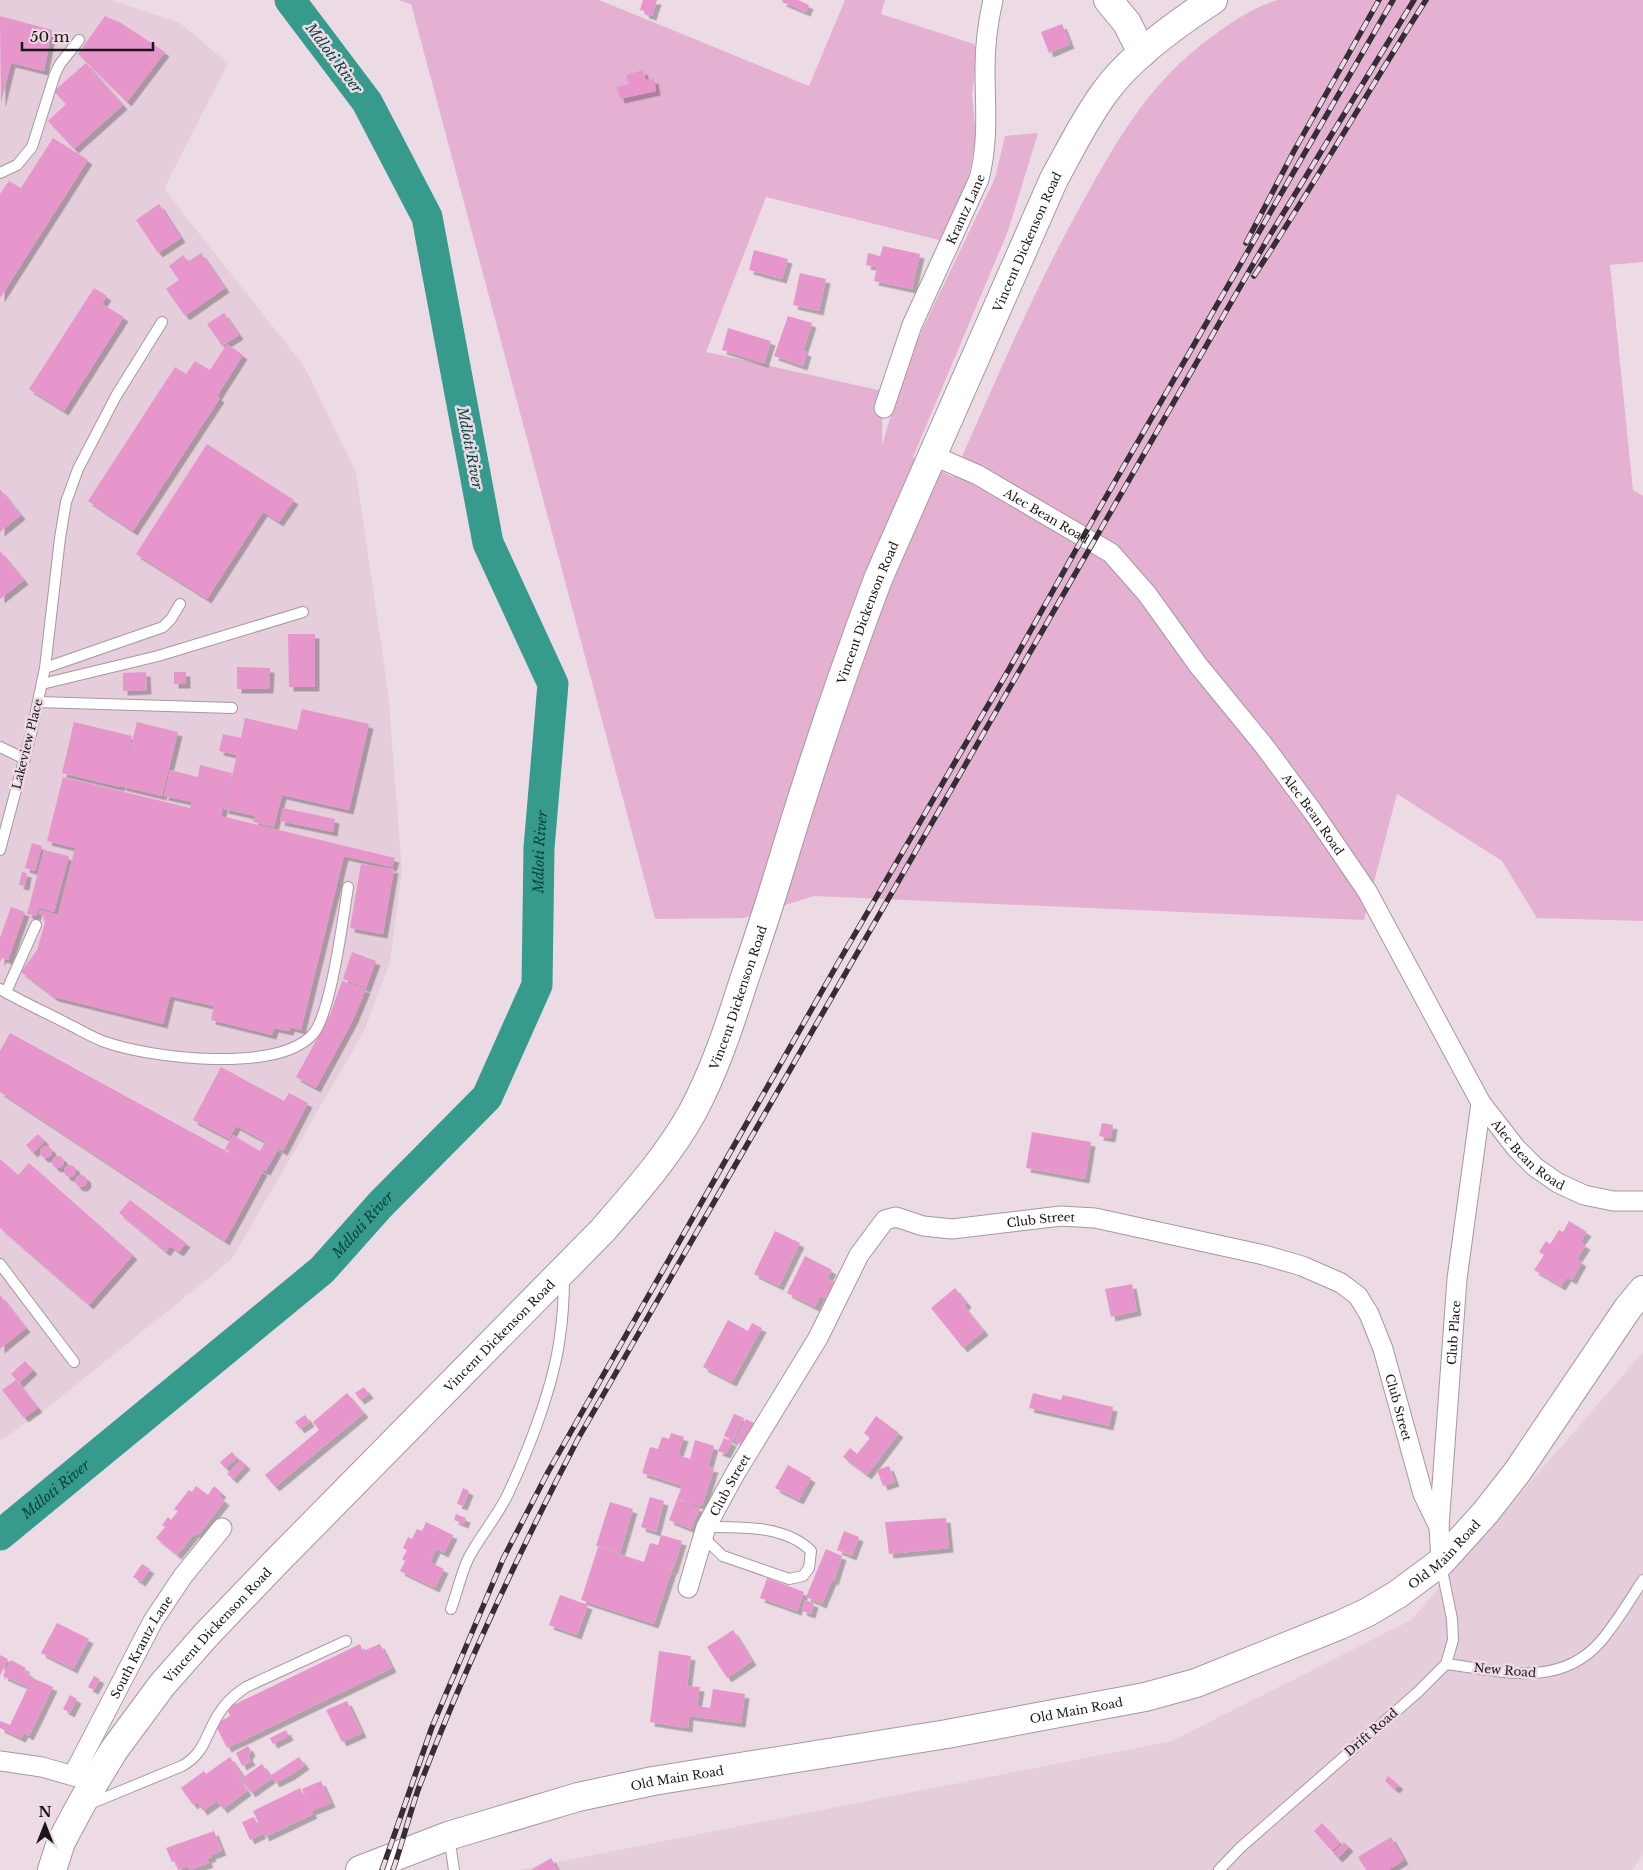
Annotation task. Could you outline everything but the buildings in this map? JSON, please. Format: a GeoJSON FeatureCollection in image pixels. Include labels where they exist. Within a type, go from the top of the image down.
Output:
{"type":"FeatureCollection","features":[{"type":"Feature","properties":{"kind":"main road"},"geometry":{"type":"LineString","coordinates":[[1108,0],[1126,23],[1142,54]]}},
{"type":"Feature","properties":{"kind":"main road","name":"Vincent Dickenson Road"},"geometry":{"type":"LineString","coordinates":[[52,1870],[61,1842],[79,1809],[84,1779],[114,1750],[162,1684],[207,1634],[564,1270],[638,1190],[670,1149],[692,1113],[714,1066],[735,1008],[852,647],[878,579],[932,455],[966,383],[1054,179],[1082,127],[1105,92],[1126,68],[1188,16],[1213,0]]}},
{"type":"Feature","properties":{"kind":"main road","name":"Old Main Road"},"geometry":{"type":"LineString","coordinates":[[360,1870],[448,1836],[578,1796],[644,1783],[947,1734],[1145,1697],[1196,1683],[1236,1668],[1368,1612],[1398,1594],[1441,1562],[1486,1512],[1518,1471],[1628,1308],[1643,1290]]}},
{"type":"Feature","properties":{"kind":"street","name":"Krantz Lane"},"geometry":{"type":"LineString","coordinates":[[884,408],[912,325],[979,179],[986,136],[985,68],[989,18],[993,0]]}},
{"type":"Feature","properties":{"kind":"street","name":"Alec Bean Road"},"geometry":{"type":"LineString","coordinates":[[932,455],[978,475],[1111,553],[1147,594],[1198,665],[1265,747],[1313,812],[1367,891],[1481,1103],[1516,1148],[1535,1167],[1558,1183],[1584,1195],[1613,1201],[1643,1201]]}},
{"type":"Feature","properties":{"kind":"street","name":"Club Place"},"geometry":{"type":"LineString","coordinates":[[1441,1562],[1439,1527],[1458,1279],[1481,1103]]}},
{"type":"Feature","properties":{"kind":"street","name":"Club Street"},"geometry":{"type":"LineString","coordinates":[[688,1588],[705,1532],[736,1472],[818,1338],[860,1255],[885,1220],[896,1217],[923,1226],[952,1229],[1034,1218],[1075,1216],[1185,1236],[1264,1255],[1302,1266],[1340,1283],[1358,1296],[1369,1314],[1383,1349],[1423,1494],[1439,1527]]}},
{"type":"Feature","properties":{"kind":"street","name":"South Krantz Lane"},"geometry":{"type":"LineString","coordinates":[[84,1779],[153,1621],[183,1576],[222,1528]]}},
{"type":"Feature","properties":{"kind":"street"},"geometry":{"type":"LineString","coordinates":[[0,1760],[42,1766],[84,1779]]}},
{"type":"Feature","properties":{"kind":"lane"},"geometry":{"type":"LineString","coordinates":[[0,173],[17,165],[32,146],[55,74],[60,64],[79,40]]}},
{"type":"Feature","properties":{"kind":"lane","name":"Lakeview Place"},"geometry":{"type":"LineString","coordinates":[[0,850],[4,823],[25,759],[42,684],[66,502],[78,470],[116,396],[162,322]]}},
{"type":"Feature","properties":{"kind":"lane"},"geometry":{"type":"LineString","coordinates":[[45,668],[163,626],[172,619],[180,604]]}},
{"type":"Feature","properties":{"kind":"lane"},"geometry":{"type":"LineString","coordinates":[[42,684],[158,656],[303,612]]}},
{"type":"Feature","properties":{"kind":"lane"},"geometry":{"type":"LineString","coordinates":[[38,702],[232,708]]}},
{"type":"Feature","properties":{"kind":"lane"},"geometry":{"type":"LineString","coordinates":[[0,747],[25,759]]}},
{"type":"Feature","properties":{"kind":"lane"},"geometry":{"type":"LineString","coordinates":[[36,925],[3,991],[104,1042],[165,1056],[244,1059],[284,1052],[303,1043],[314,1034],[320,1023],[329,994],[348,887]]}},
{"type":"Feature","properties":{"kind":"lane"},"geometry":{"type":"LineString","coordinates":[[0,1264],[74,1362]]}},
{"type":"Feature","properties":{"kind":"lane"},"geometry":{"type":"LineString","coordinates":[[451,1609],[468,1560],[508,1495],[541,1410],[555,1364],[560,1337],[564,1300],[564,1270]]}},
{"type":"Feature","properties":{"kind":"lane"},"geometry":{"type":"LineString","coordinates":[[754,1528],[780,1534],[804,1544],[811,1551],[809,1568],[802,1576],[789,1579],[723,1556],[705,1532],[754,1528]]}},
{"type":"Feature","properties":{"kind":"lane","name":"Drift Road"},"geometry":{"type":"LineString","coordinates":[[1220,1870],[1241,1846],[1418,1692],[1446,1664],[1453,1640],[1448,1593],[1441,1562]]}},
{"type":"Feature","properties":{"kind":"lane","name":"New Road"},"geometry":{"type":"LineString","coordinates":[[1446,1664],[1513,1673],[1538,1673],[1557,1670],[1573,1664],[1601,1641],[1643,1580]]}},
{"type":"Feature","properties":{"kind":"lane"},"geometry":{"type":"LineString","coordinates":[[79,1809],[182,1766],[192,1760],[201,1750],[218,1714],[231,1697],[246,1687],[346,1641]]}},
{"type":"Feature","properties":{"kind":"lane"},"geometry":{"type":"LineString","coordinates":[[448,1836],[454,1870]]}},
{"type":"Feature","properties":{"kind":"shaded area"},"geometry":{"type":"Polygon","coordinates":[[[0,0],[111,0],[180,23],[228,63],[164,189],[304,366],[356,472],[388,691],[402,871],[390,962],[364,1031],[231,1260],[56,1401],[0,1441],[0,0]]]}},
{"type":"Feature","properties":{"kind":"shaded area"},"geometry":{"type":"Polygon","coordinates":[[[398,0],[599,0],[809,86],[845,0],[885,0],[881,14],[974,44],[978,52],[972,94],[976,138],[967,185],[943,241],[766,197],[706,352],[883,391],[882,445],[909,357],[995,178],[1005,136],[1038,133],[1008,231],[913,457],[953,477],[1042,280],[1075,216],[1118,140],[1150,95],[1169,74],[1214,35],[1252,10],[1277,0],[1643,0],[1643,262],[1610,265],[1633,490],[1643,496],[1643,921],[1537,918],[1502,861],[1397,794],[1364,920],[814,896],[744,918],[655,919],[411,4],[398,0]]]}},
{"type":"Feature","properties":{"kind":"shaded area"},"geometry":{"type":"Polygon","coordinates":[[[1643,1352],[1643,1854],[1632,1870],[517,1870],[1172,1741],[1411,1620],[1643,1352]]]}},
{"type":"Feature","properties":{"kind":"waterway","name":"Mdloti River"},"geometry":{"type":"LineString","coordinates":[[0,1535],[322,1270],[380,1205],[487,1097],[537,985],[539,848],[553,684],[488,543],[427,217],[367,102],[290,0]]}},
{"type":"Feature","properties":{"kind":"railway"},"geometry":{"type":"LineString","coordinates":[[1246,243],[1294,151],[1379,0]]}},
{"type":"Feature","properties":{"kind":"railway"},"geometry":{"type":"LineString","coordinates":[[382,1870],[432,1727],[503,1559],[548,1472],[838,963],[1393,0]]}},
{"type":"Feature","properties":{"kind":"railway"},"geometry":{"type":"LineString","coordinates":[[393,1870],[418,1790],[473,1655],[514,1567],[579,1437],[1267,240],[1414,0]]}},
{"type":"Feature","properties":{"kind":"railway"},"geometry":{"type":"LineString","coordinates":[[1254,276],[1426,0]]}}]}
